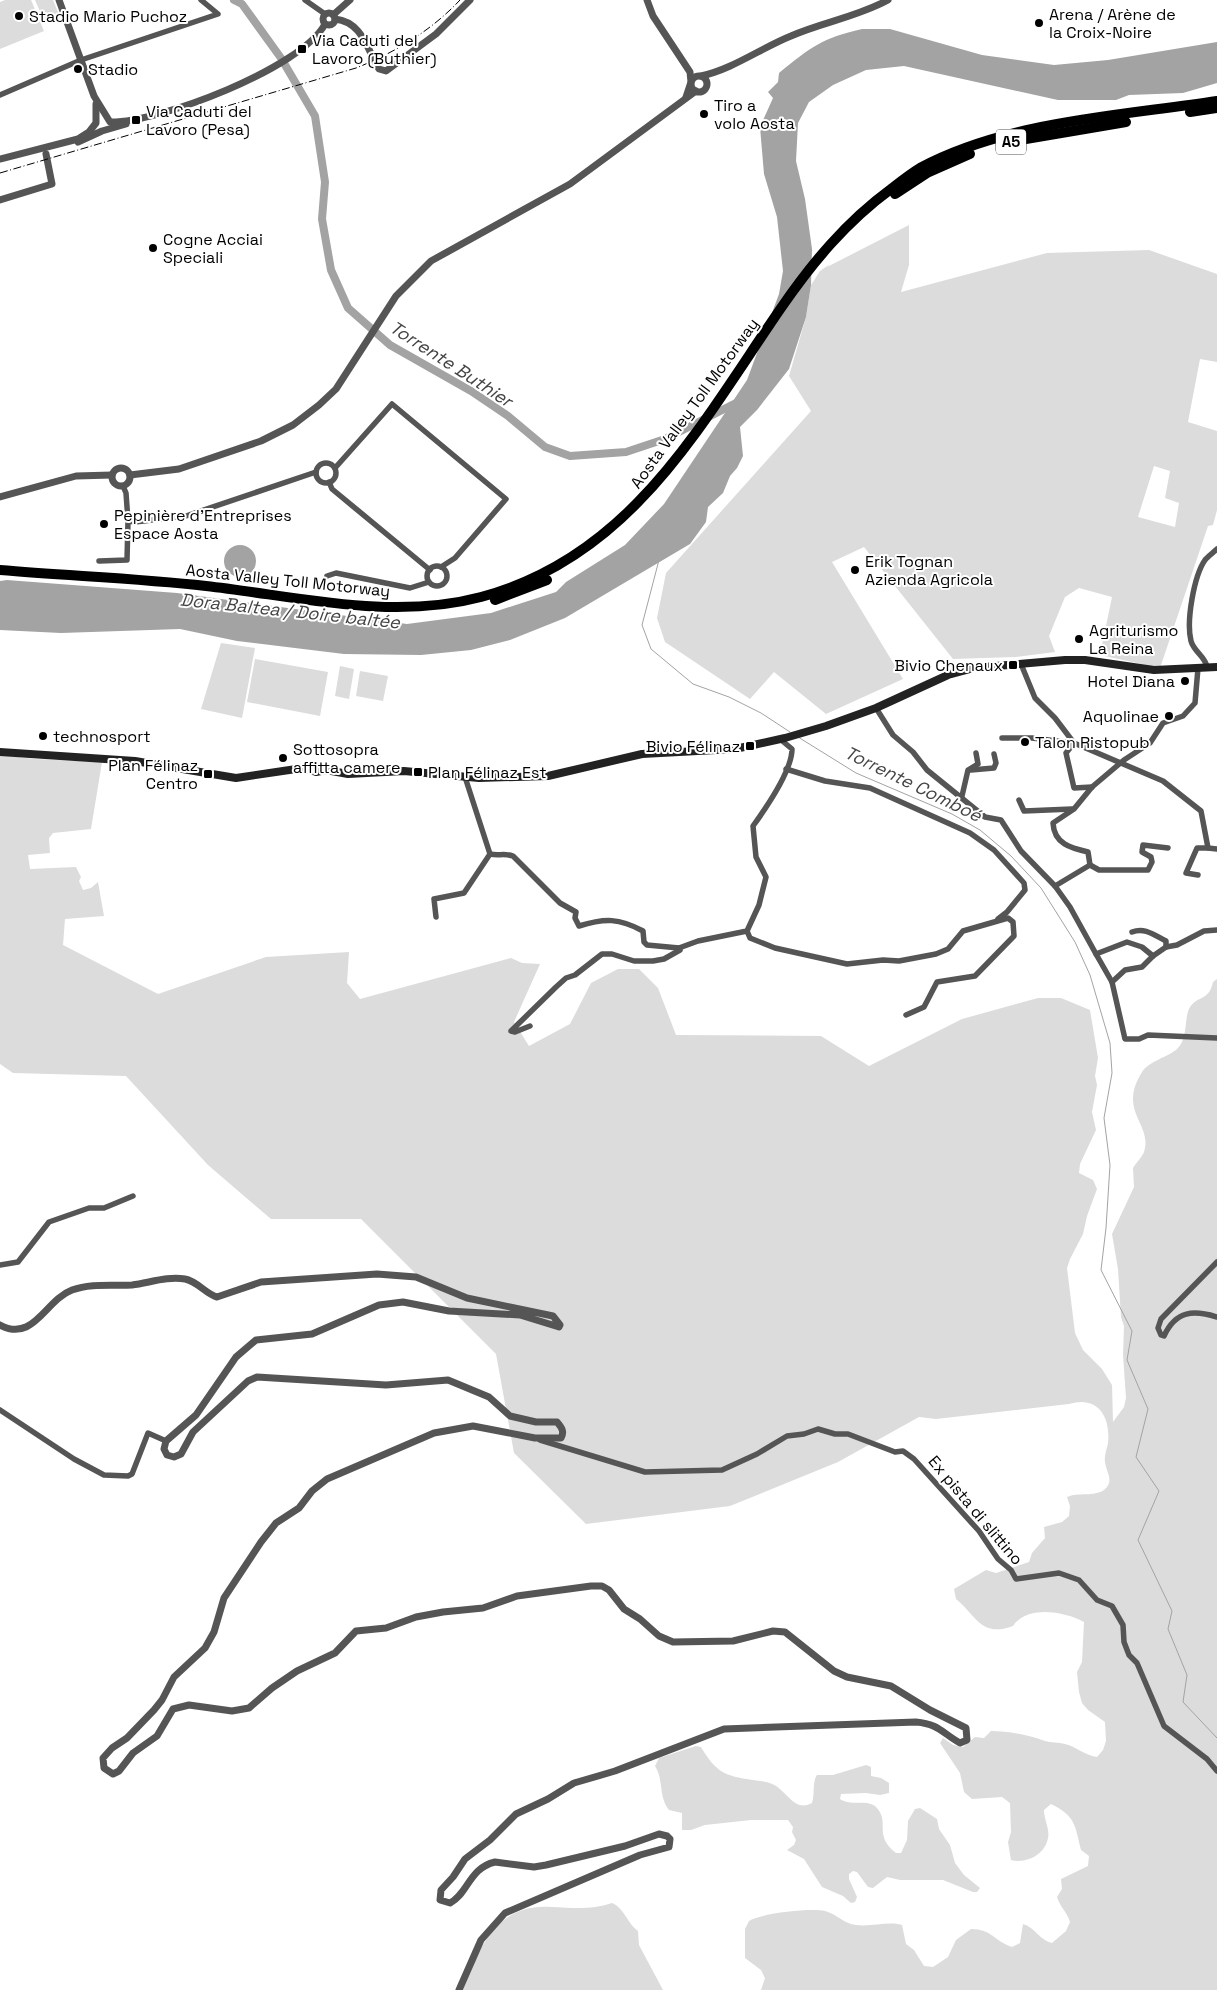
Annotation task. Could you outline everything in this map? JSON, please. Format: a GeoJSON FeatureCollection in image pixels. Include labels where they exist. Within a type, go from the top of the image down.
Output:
{"type":"FeatureCollection","features":[{"type":"Feature","properties":{"kind":"highway","name":"Aosta Valley Toll Motorway"},"geometry":{"type":"LineString","coordinates":[[0,576],[22,575],[200,585],[355,605],[408,607],[436,606],[499,592],[543,574],[606,534],[655,486],[677,458],[795,288],[837,235],[874,201],[918,169],[971,146],[1056,125],[1217,101]]}},
{"type":"Feature","properties":{"kind":"highway","name":"Aosta Valley Toll Motorway"},"geometry":{"type":"LineString","coordinates":[[0,570],[22,575],[201,592],[363,612],[436,612],[486,603],[509,596],[546,580],[596,548],[639,512],[670,478],[796,297],[835,247],[873,209],[927,174],[979,150],[1057,133],[1217,108]]}},
{"type":"Feature","properties":{"kind":"main road"},"geometry":{"type":"LineString","coordinates":[[0,752],[135,761],[223,777],[249,777],[303,768],[316,772],[326,770],[348,774],[404,771],[466,777],[548,776],[642,754],[717,751],[803,733],[876,708],[961,670],[1085,660],[1154,670],[1214,668]]}},
{"type":"Feature","properties":{"kind":"street"},"geometry":{"type":"LineString","coordinates":[[59,0],[105,130]]}},
{"type":"Feature","properties":{"kind":"street"},"geometry":{"type":"LineString","coordinates":[[0,94],[81,60],[218,14],[201,0]]}},
{"type":"Feature","properties":{"kind":"street"},"geometry":{"type":"LineString","coordinates":[[305,0],[331,16],[349,24],[362,35],[379,69],[386,71],[436,34],[470,0]]}},
{"type":"Feature","properties":{"kind":"street"},"geometry":{"type":"LineString","coordinates":[[686,97],[691,82],[699,76],[722,70],[779,41],[865,12],[888,0]]}},
{"type":"Feature","properties":{"kind":"street"},"geometry":{"type":"LineString","coordinates":[[325,24],[322,19],[331,16],[348,1]]}},
{"type":"Feature","properties":{"kind":"street"},"geometry":{"type":"LineString","coordinates":[[348,1],[345,16],[349,24]]}},
{"type":"Feature","properties":{"kind":"street"},"geometry":{"type":"LineString","coordinates":[[648,2],[653,16],[687,67],[691,82],[696,91]]}},
{"type":"Feature","properties":{"kind":"street"},"geometry":{"type":"LineString","coordinates":[[325,24],[332,24],[331,16]]}},
{"type":"Feature","properties":{"kind":"street"},"geometry":{"type":"LineString","coordinates":[[0,159],[47,152],[86,140],[105,130],[210,97],[266,71],[302,49],[318,35],[325,24]]}},
{"type":"Feature","properties":{"kind":"street"},"geometry":{"type":"LineString","coordinates":[[687,67],[705,79],[706,86]]}},
{"type":"Feature","properties":{"kind":"street"},"geometry":{"type":"LineString","coordinates":[[130,475],[179,469],[261,441],[293,425],[336,389],[406,284],[431,261],[570,184],[612,155],[686,97],[696,91],[703,90],[722,70]]}},
{"type":"Feature","properties":{"kind":"street"},"geometry":{"type":"LineString","coordinates":[[47,152],[83,136],[102,121],[136,120]]}},
{"type":"Feature","properties":{"kind":"street"},"geometry":{"type":"LineString","coordinates":[[102,121],[98,128],[105,130]]}},
{"type":"Feature","properties":{"kind":"street"},"geometry":{"type":"LineString","coordinates":[[21,155],[83,136]]}},
{"type":"Feature","properties":{"kind":"street"},"geometry":{"type":"LineString","coordinates":[[0,200],[52,184],[47,152]]}},
{"type":"Feature","properties":{"kind":"street"},"geometry":{"type":"LineString","coordinates":[[329,482],[334,478],[335,468],[392,404],[506,498],[455,558],[441,567],[435,566],[430,570],[427,576],[429,582]]}},
{"type":"Feature","properties":{"kind":"street"},"geometry":{"type":"LineString","coordinates":[[329,482],[320,480],[316,472],[318,466],[324,463],[330,464],[335,468]]}},
{"type":"Feature","properties":{"kind":"street"},"geometry":{"type":"LineString","coordinates":[[99,561],[127,560],[128,521],[126,493],[123,486],[113,482],[112,475],[121,468],[127,470],[130,475],[130,481],[123,486]]}},
{"type":"Feature","properties":{"kind":"street"},"geometry":{"type":"LineString","coordinates":[[128,521],[135,522],[186,516],[316,472]]}},
{"type":"Feature","properties":{"kind":"street"},"geometry":{"type":"LineString","coordinates":[[0,497],[76,476],[112,475]]}},
{"type":"Feature","properties":{"kind":"street"},"geometry":{"type":"LineString","coordinates":[[329,482],[332,489],[430,570]]}},
{"type":"Feature","properties":{"kind":"street"},"geometry":{"type":"LineString","coordinates":[[1214,668],[1194,647],[1190,625],[1194,588],[1198,574],[1206,559],[1217,549]]}},
{"type":"Feature","properties":{"kind":"street"},"geometry":{"type":"LineString","coordinates":[[327,576],[336,573],[410,588],[429,582],[435,585],[445,582],[447,575],[441,567]]}},
{"type":"Feature","properties":{"kind":"street"},"geometry":{"type":"LineString","coordinates":[[1021,664],[1034,698],[1055,718],[1074,742]]}},
{"type":"Feature","properties":{"kind":"street"},"geometry":{"type":"LineString","coordinates":[[1090,865],[1088,852],[1062,843],[1054,832],[1053,824],[1074,809],[1092,787],[1150,743],[1163,723],[1183,716],[1194,703],[1198,668]]}},
{"type":"Feature","properties":{"kind":"street"},"geometry":{"type":"LineString","coordinates":[[876,708],[893,735],[913,752],[927,770],[962,796],[985,817],[1001,820],[1021,851],[1055,886],[1070,907],[1112,982],[1125,1039],[1138,1039],[1148,1035],[1217,1038]]}},
{"type":"Feature","properties":{"kind":"street"},"geometry":{"type":"LineString","coordinates":[[783,738],[792,749],[792,759],[764,811],[753,826],[756,857],[766,877],[759,905],[748,931],[750,938],[775,948],[847,964],[883,960],[899,961],[936,954],[948,948],[963,931],[996,920],[1008,918],[1015,927],[1014,936],[976,976],[936,982],[924,1007],[906,1015]]}},
{"type":"Feature","properties":{"kind":"street"},"geometry":{"type":"LineString","coordinates":[[1002,738],[1032,738],[1074,742],[1120,764],[1163,781],[1201,811],[1208,848]]}},
{"type":"Feature","properties":{"kind":"street"},"geometry":{"type":"LineString","coordinates":[[1074,742],[1066,753],[1074,788],[1092,787]]}},
{"type":"Feature","properties":{"kind":"street"},"geometry":{"type":"LineString","coordinates":[[962,796],[968,770],[978,764],[976,754]]}},
{"type":"Feature","properties":{"kind":"street"},"geometry":{"type":"LineString","coordinates":[[968,770],[994,768],[996,763],[994,754]]}},
{"type":"Feature","properties":{"kind":"street"},"geometry":{"type":"LineString","coordinates":[[786,769],[825,781],[870,788],[970,833],[994,850],[1024,883],[1025,890],[1007,912],[996,920]]}},
{"type":"Feature","properties":{"kind":"street"},"geometry":{"type":"LineString","coordinates":[[466,777],[490,854]]}},
{"type":"Feature","properties":{"kind":"street"},"geometry":{"type":"LineString","coordinates":[[1019,800],[1024,811],[1074,809]]}},
{"type":"Feature","properties":{"kind":"street"},"geometry":{"type":"LineString","coordinates":[[1090,865],[1099,870],[1148,870],[1152,862],[1151,857],[1142,852],[1143,845],[1168,848]]}},
{"type":"Feature","properties":{"kind":"street"},"geometry":{"type":"LineString","coordinates":[[1198,875],[1186,873],[1197,848],[1217,849]]}},
{"type":"Feature","properties":{"kind":"street"},"geometry":{"type":"LineString","coordinates":[[490,854],[507,853],[513,856],[560,903],[576,912],[575,918],[579,926],[597,921],[626,921],[643,931],[644,942],[647,945],[679,948],[698,940],[748,931]]}},
{"type":"Feature","properties":{"kind":"street"},"geometry":{"type":"LineString","coordinates":[[436,917],[434,899],[464,893],[490,854]]}},
{"type":"Feature","properties":{"kind":"street"},"geometry":{"type":"LineString","coordinates":[[1055,886],[1090,865]]}},
{"type":"Feature","properties":{"kind":"street"},"geometry":{"type":"LineString","coordinates":[[1132,932],[1140,929],[1150,932],[1166,941],[1166,947]]}},
{"type":"Feature","properties":{"kind":"street"},"geometry":{"type":"LineString","coordinates":[[1112,982],[1125,970],[1142,967],[1166,947],[1178,945],[1204,931],[1217,930]]}},
{"type":"Feature","properties":{"kind":"street"},"geometry":{"type":"LineString","coordinates":[[1096,954],[1127,942],[1142,947],[1153,956]]}},
{"type":"Feature","properties":{"kind":"street"},"geometry":{"type":"LineString","coordinates":[[530,1026],[515,1032],[511,1031],[561,983],[576,975],[602,954],[612,954],[634,961],[653,961],[664,959],[680,950],[679,948]]}},
{"type":"Feature","properties":{"kind":"street"},"geometry":{"type":"LineString","coordinates":[[0,1265],[18,1262],[49,1222],[90,1208],[104,1208],[133,1196]]}},
{"type":"Feature","properties":{"kind":"street"},"geometry":{"type":"LineString","coordinates":[[1217,1262],[1161,1319],[1158,1328],[1164,1336],[1168,1326],[1179,1318],[1196,1311],[1217,1317]]}},
{"type":"Feature","properties":{"kind":"street"},"geometry":{"type":"LineString","coordinates":[[0,1326],[18,1330],[26,1328],[38,1319],[58,1296],[72,1290],[93,1286],[186,1279],[204,1292],[218,1297],[256,1283],[271,1280],[368,1274],[416,1277],[468,1298],[553,1316],[560,1325],[559,1327],[552,1326],[526,1316],[449,1311],[403,1302],[379,1305],[312,1334],[256,1340],[236,1357],[196,1415],[166,1441],[164,1449],[171,1457],[179,1456],[193,1432],[248,1381],[257,1377],[377,1385],[448,1380],[489,1397],[510,1416],[536,1422],[557,1422],[563,1432],[561,1438],[535,1438],[473,1426],[434,1433],[333,1475],[312,1491],[302,1506],[276,1523],[261,1542],[224,1598],[214,1632],[206,1648],[177,1673],[162,1700],[127,1738],[107,1752],[103,1758],[104,1768],[113,1774],[119,1771],[130,1756],[157,1736],[174,1709],[178,1706],[189,1705],[232,1711],[249,1708],[272,1688],[297,1672],[335,1653],[356,1631],[386,1628],[416,1617],[483,1608],[517,1596],[571,1587],[597,1585],[609,1590],[624,1609],[640,1619],[652,1631],[673,1642],[733,1641],[773,1631],[785,1632],[834,1671],[899,1690],[930,1710],[966,1728],[968,1736],[965,1742],[960,1743],[929,1723],[916,1722],[733,1728],[712,1732],[615,1771],[574,1783],[548,1799],[516,1814],[490,1840],[465,1859],[454,1877],[441,1890],[440,1900],[450,1903],[455,1900],[476,1873],[488,1863],[546,1865],[625,1846],[659,1834],[670,1839],[668,1848],[640,1855],[505,1913],[485,1934],[459,1990]]}},
{"type":"Feature","properties":{"kind":"street"},"geometry":{"type":"LineString","coordinates":[[0,1410],[66,1454],[104,1476],[128,1476],[132,1474],[148,1433],[166,1441]]}},
{"type":"Feature","properties":{"kind":"street","name":"Ex pista di slittino"},"geometry":{"type":"LineString","coordinates":[[506,1433],[552,1443],[644,1472],[722,1470],[756,1454],[787,1436],[804,1434],[818,1429],[835,1434],[848,1434],[895,1452],[908,1454],[932,1477],[979,1531],[998,1559],[1011,1570],[1016,1579],[1059,1573],[1079,1580],[1097,1600],[1112,1606],[1124,1625],[1124,1642],[1129,1655],[1137,1663],[1164,1726],[1207,1759],[1217,1771]]}},
{"type":"Feature","properties":{"kind":"shaded area","name":"Stadio Mario Puchoz"},"geometry":{"type":"Polygon","coordinates":[[[5,0],[31,0],[44,31],[0,49],[0,2],[5,0]]]}},
{"type":"Feature","properties":{"kind":"shaded area"},"geometry":{"type":"Polygon","coordinates":[[[35,0],[53,0],[60,17],[45,23],[35,0]]]}},
{"type":"Feature","properties":{"kind":"shaded area"},"geometry":{"type":"Polygon","coordinates":[[[909,225],[909,265],[901,292],[1047,253],[1149,250],[1217,274],[1217,362],[1200,359],[1188,422],[1217,431],[1217,510],[1213,525],[1208,526],[1160,668],[1100,655],[1112,597],[1079,588],[1065,597],[1049,636],[1055,652],[1015,657],[953,659],[864,547],[832,562],[903,679],[826,714],[774,672],[750,699],[665,642],[657,618],[666,573],[811,411],[789,376],[806,317],[811,285],[820,271],[830,264],[827,267],[909,225]],[[1154,466],[1138,517],[1175,527],[1179,503],[1165,498],[1170,471],[1154,466]]]}},
{"type":"Feature","properties":{"kind":"shaded area"},"geometry":{"type":"Polygon","coordinates":[[[221,643],[255,648],[242,718],[201,709],[221,643]]]}},
{"type":"Feature","properties":{"kind":"shaded area"},"geometry":{"type":"Polygon","coordinates":[[[255,659],[328,672],[320,716],[247,702],[255,659]]]}},
{"type":"Feature","properties":{"kind":"shaded area"},"geometry":{"type":"Polygon","coordinates":[[[340,666],[354,669],[349,699],[335,696],[340,666]]]}},
{"type":"Feature","properties":{"kind":"shaded area"},"geometry":{"type":"Polygon","coordinates":[[[360,671],[388,676],[383,701],[356,696],[360,671]]]}},
{"type":"Feature","properties":{"kind":"shaded area"},"geometry":{"type":"Polygon","coordinates":[[[0,755],[35,759],[102,762],[91,829],[53,833],[49,838],[50,853],[28,855],[30,869],[76,867],[81,877],[79,881],[83,890],[91,888],[98,882],[104,916],[65,919],[63,945],[158,994],[266,957],[349,952],[347,983],[360,999],[511,958],[522,963],[540,964],[514,1022],[529,1046],[570,1024],[591,983],[618,969],[639,969],[658,988],[676,1035],[821,1036],[869,1066],[962,1019],[1038,998],[1061,998],[1090,1010],[1098,1058],[1095,1076],[1097,1085],[1092,1112],[1096,1130],[1080,1164],[1079,1173],[1093,1180],[1097,1189],[1087,1216],[1083,1234],[1067,1268],[1075,1333],[1083,1350],[1102,1369],[1112,1385],[1113,1422],[1124,1407],[1126,1398],[1123,1355],[1124,1326],[1121,1317],[1118,1269],[1112,1234],[1134,1187],[1133,1168],[1144,1152],[1145,1142],[1144,1133],[1134,1108],[1135,1086],[1145,1068],[1177,1049],[1183,1040],[1189,1009],[1195,1002],[1209,993],[1213,982],[1217,979],[1217,1990],[761,1990],[765,1978],[761,1970],[745,1958],[745,1929],[749,1921],[764,1916],[818,1910],[829,1912],[848,1923],[856,1925],[902,1925],[906,1944],[914,1950],[924,1966],[933,1967],[948,1957],[956,1940],[971,1929],[984,1931],[1012,1947],[1020,1943],[1023,1924],[1052,1943],[1066,1931],[1070,1922],[1057,1897],[1062,1889],[1061,1879],[1088,1866],[1089,1856],[1081,1850],[1073,1822],[1059,1808],[1051,1804],[1044,1810],[1048,1838],[1043,1849],[1029,1859],[1023,1861],[1011,1860],[1008,1842],[1011,1832],[1010,1803],[1002,1797],[972,1799],[964,1792],[960,1773],[940,1743],[943,1738],[953,1745],[963,1747],[975,1737],[984,1738],[991,1731],[998,1731],[1065,1744],[1088,1755],[1097,1757],[1103,1750],[1106,1741],[1105,1722],[1088,1710],[1082,1703],[1079,1692],[1077,1672],[1082,1662],[1084,1622],[1066,1615],[1046,1612],[1027,1615],[1019,1619],[1013,1626],[993,1629],[986,1627],[974,1618],[956,1599],[954,1589],[986,1570],[996,1573],[1029,1562],[1032,1553],[1045,1538],[1044,1527],[1062,1522],[1069,1516],[1070,1506],[1067,1497],[1100,1492],[1107,1487],[1109,1476],[1105,1454],[1108,1433],[1104,1416],[1094,1405],[1087,1402],[1079,1402],[936,1419],[919,1417],[838,1462],[730,1506],[586,1524],[514,1453],[496,1354],[361,1219],[271,1219],[208,1165],[126,1076],[13,1073],[0,1064],[0,755]]]}},
{"type":"Feature","properties":{"kind":"shaded area"},"geometry":{"type":"Polygon","coordinates":[[[696,1746],[701,1747],[711,1762],[722,1771],[735,1777],[770,1783],[800,1805],[812,1803],[817,1775],[833,1775],[866,1765],[871,1767],[871,1776],[881,1778],[889,1783],[889,1793],[880,1795],[866,1793],[841,1794],[840,1799],[869,1804],[877,1808],[881,1814],[885,1840],[896,1853],[901,1853],[907,1840],[908,1821],[915,1809],[920,1808],[937,1819],[939,1829],[950,1845],[955,1863],[964,1875],[980,1888],[977,1892],[973,1892],[943,1880],[900,1880],[887,1877],[873,1888],[868,1887],[857,1872],[853,1871],[849,1874],[849,1879],[857,1897],[855,1902],[851,1903],[843,1896],[822,1887],[804,1859],[787,1850],[794,1845],[796,1840],[792,1832],[793,1827],[788,1820],[751,1820],[705,1825],[691,1830],[682,1830],[682,1813],[669,1810],[666,1805],[663,1799],[658,1771],[655,1766],[659,1758],[696,1746]]]}},
{"type":"Feature","properties":{"kind":"shaded area"},"geometry":{"type":"Polygon","coordinates":[[[612,1903],[620,1909],[638,1931],[639,1945],[663,1990],[461,1990],[484,1944],[503,1920],[517,1912],[533,1908],[590,1908],[612,1903]]]}},
{"type":"Feature","properties":{"kind":"water","name":"Dora Baltea / Doire baltée"},"geometry":{"type":"Polygon","coordinates":[[[862,29],[890,29],[982,55],[1054,65],[1108,60],[1217,42],[1217,83],[1183,93],[1129,95],[1116,100],[1058,100],[904,66],[866,70],[833,85],[809,102],[798,123],[796,161],[805,199],[812,249],[811,285],[806,317],[789,369],[757,410],[740,427],[743,456],[737,468],[730,476],[723,493],[708,507],[706,522],[690,544],[565,618],[510,640],[471,650],[421,655],[344,654],[237,641],[180,629],[61,633],[0,630],[0,581],[7,580],[177,593],[407,624],[491,613],[556,592],[566,582],[625,545],[664,504],[747,380],[779,294],[783,271],[777,217],[764,174],[760,127],[773,98],[768,92],[778,82],[779,73],[800,56],[827,40],[862,29]]]}},
{"type":"Feature","properties":{"kind":"water"},"geometry":{"type":"Polygon","coordinates":[[[240,545],[251,550],[256,561],[251,572],[240,577],[229,572],[224,561],[229,550],[240,545]]]}},
{"type":"Feature","properties":{"kind":"waterway","name":"Torrente Buthier"},"geometry":{"type":"LineString","coordinates":[[234,0],[242,4],[281,58],[315,116],[325,182],[322,219],[331,270],[348,308],[390,345],[471,391],[508,416],[545,447],[570,456],[626,452],[665,439],[736,403]]}},
{"type":"Feature","properties":{"kind":"waterway","name":"Torrente Comboé"},"geometry":{"type":"LineString","coordinates":[[659,560],[642,625],[651,649],[693,684],[729,697],[761,713],[790,732]]}},
{"type":"Feature","properties":{"kind":"waterway","name":"Torrente Comboé"},"geometry":{"type":"LineString","coordinates":[[798,737],[856,773],[952,814],[980,830],[1011,856],[1041,888],[1075,942],[1090,975],[1110,1043],[1112,1073],[1104,1118],[1110,1165],[1101,1270],[1132,1331],[1127,1360],[1148,1409],[1136,1457],[1159,1491],[1138,1540],[1172,1611],[1168,1629],[1187,1675],[1183,1702],[1217,1738]]}},
{"type":"Feature","properties":{"kind":"railway"},"geometry":{"type":"LineString","coordinates":[[0,173],[356,68],[411,40],[437,22],[460,0]]}},
{"type":"Feature","properties":{"kind":"place","name":"Stadio Mario Puchoz"},"geometry":{"type":"Point","coordinates":[19,16]}},
{"type":"Feature","properties":{"kind":"place","name":"Arena / Arène de la Croix-Noire"},"geometry":{"type":"Point","coordinates":[1039,23]}},
{"type":"Feature","properties":{"kind":"place","name":"Via Caduti del Lavoro (Buthier)"},"geometry":{"type":"Point","coordinates":[302,49]}},
{"type":"Feature","properties":{"kind":"place","name":"Stadio"},"geometry":{"type":"Point","coordinates":[78,69]}},
{"type":"Feature","properties":{"kind":"place","name":"Tiro a volo Aosta"},"geometry":{"type":"Point","coordinates":[704,114]}},
{"type":"Feature","properties":{"kind":"place","name":"Via Caduti del Lavoro (Pesa)"},"geometry":{"type":"Point","coordinates":[136,120]}},
{"type":"Feature","properties":{"kind":"place","name":"Cogne Acciai Speciali"},"geometry":{"type":"Point","coordinates":[153,248]}},
{"type":"Feature","properties":{"kind":"place","name":"Pepinière d'Entreprises Espace Aosta"},"geometry":{"type":"Point","coordinates":[104,524]}},
{"type":"Feature","properties":{"kind":"place","name":"Erik Tognan Azienda Agricola"},"geometry":{"type":"Point","coordinates":[855,570]}},
{"type":"Feature","properties":{"kind":"place","name":"Agriturismo La Reina"},"geometry":{"type":"Point","coordinates":[1079,639]}},
{"type":"Feature","properties":{"kind":"place","name":"Bivio Chenaux"},"geometry":{"type":"Point","coordinates":[1013,665]}},
{"type":"Feature","properties":{"kind":"place","name":"Hotel Diana"},"geometry":{"type":"Point","coordinates":[1185,681]}},
{"type":"Feature","properties":{"kind":"place","name":"Aquolinae"},"geometry":{"type":"Point","coordinates":[1169,716]}},
{"type":"Feature","properties":{"kind":"place","name":"technosport"},"geometry":{"type":"Point","coordinates":[43,736]}},
{"type":"Feature","properties":{"kind":"place","name":"Talon Ristopub"},"geometry":{"type":"Point","coordinates":[1025,742]}},
{"type":"Feature","properties":{"kind":"place","name":"Bivio Félinaz"},"geometry":{"type":"Point","coordinates":[750,746]}},
{"type":"Feature","properties":{"kind":"place","name":"Sottosopra affitta camere"},"geometry":{"type":"Point","coordinates":[283,758]}},
{"type":"Feature","properties":{"kind":"place","name":"Plan Félinaz Est"},"geometry":{"type":"Point","coordinates":[418,772]}},
{"type":"Feature","properties":{"kind":"place","name":"Plan Félinaz Centro"},"geometry":{"type":"Point","coordinates":[208,774]}}]}
